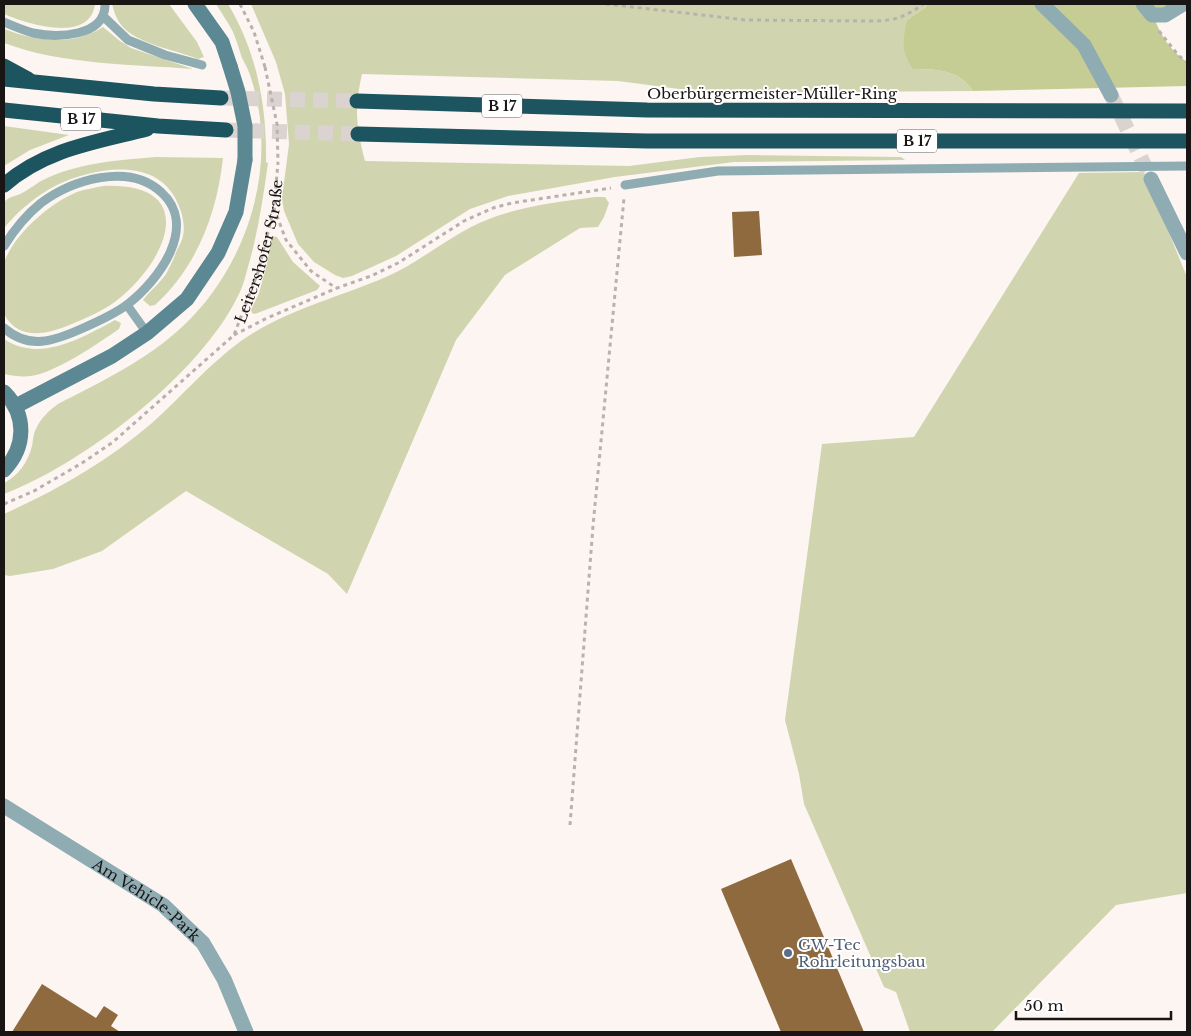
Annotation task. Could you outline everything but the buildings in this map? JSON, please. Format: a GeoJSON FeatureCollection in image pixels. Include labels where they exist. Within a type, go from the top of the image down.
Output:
{"type":"FeatureCollection","features":[{"type":"Feature","properties":{"kind":"highway"},"geometry":{"type":"LineString","coordinates":[[4,66],[36,84]]}},
{"type":"Feature","properties":{"kind":"highway","name":"B 17"},"geometry":{"type":"LineString","coordinates":[[4,79],[36,84],[221,98]]}},
{"type":"Feature","properties":{"kind":"highway","name":"Oberbürgermeister-Müller-Ring"},"geometry":{"type":"LineString","coordinates":[[357,101],[657,110],[1187,111]]}},
{"type":"Feature","properties":{"kind":"highway","name":"B 17"},"geometry":{"type":"LineString","coordinates":[[4,110],[158,126],[226,130]]}},
{"type":"Feature","properties":{"kind":"highway"},"geometry":{"type":"LineString","coordinates":[[4,185],[23,170],[44,158],[69,149],[158,126]]}},
{"type":"Feature","properties":{"kind":"highway","name":"B 17"},"geometry":{"type":"LineString","coordinates":[[358,134],[656,141],[1187,141]]}},
{"type":"Feature","properties":{"kind":"street","name":"Leitershofer Straße"},"geometry":{"type":"LineString","coordinates":[[16,406],[112,356],[147,333],[187,299],[218,253],[236,212],[245,160],[245,126],[238,92],[222,42],[195,4]]}},
{"type":"Feature","properties":{"kind":"street"},"geometry":{"type":"LineString","coordinates":[[1042,4],[1084,45],[1112,95]]}},
{"type":"Feature","properties":{"kind":"street"},"geometry":{"type":"LineString","coordinates":[[1148,9],[1165,15],[1183,4]]}},
{"type":"Feature","properties":{"kind":"street"},"geometry":{"type":"LineString","coordinates":[[1151,179],[1187,253]]}},
{"type":"Feature","properties":{"kind":"street"},"geometry":{"type":"LineString","coordinates":[[4,392],[16,406],[21,420],[22,436],[16,454],[4,470]]}},
{"type":"Feature","properties":{"kind":"street","name":"Am Vehicle-Park"},"geometry":{"type":"LineString","coordinates":[[4,806],[163,905],[203,943],[224,979],[246,1032]]}},
{"type":"Feature","properties":{"kind":"lane"},"geometry":{"type":"LineString","coordinates":[[4,22],[34,33],[70,34],[96,25],[104,17],[105,4]]}},
{"type":"Feature","properties":{"kind":"lane"},"geometry":{"type":"LineString","coordinates":[[104,17],[128,40],[165,55],[202,65]]}},
{"type":"Feature","properties":{"kind":"lane"},"geometry":{"type":"LineString","coordinates":[[625,185],[718,171],[1187,166]]}},
{"type":"Feature","properties":{"kind":"lane"},"geometry":{"type":"LineString","coordinates":[[4,246],[13,232],[41,204],[57,193],[76,184],[114,176],[129,177],[153,185],[162,192],[175,213],[177,225],[168,258],[156,276],[127,305],[65,336],[46,341],[27,342],[14,337],[4,328]]}},
{"type":"Feature","properties":{"kind":"lane"},"geometry":{"type":"LineString","coordinates":[[127,305],[147,333]]}},
{"type":"Feature","properties":{"kind":"path","name":"Leitershofer Straße"},"geometry":{"type":"LineString","coordinates":[[4,504],[42,486],[82,463],[113,442],[234,335],[258,272],[274,208],[278,162],[277,124],[265,67],[254,32],[240,4]]}},
{"type":"Feature","properties":{"kind":"path"},"geometry":{"type":"LineString","coordinates":[[606,4],[746,20],[860,21],[887,21],[904,17],[923,4]]}},
{"type":"Feature","properties":{"kind":"path"},"geometry":{"type":"LineString","coordinates":[[1148,9],[1160,35],[1187,62]]}},
{"type":"Feature","properties":{"kind":"path"},"geometry":{"type":"LineString","coordinates":[[234,335],[264,319],[337,288],[371,276],[398,263],[464,221],[492,208],[512,203],[625,185],[594,526],[570,825]]}},
{"type":"Feature","properties":{"kind":"path"},"geometry":{"type":"LineString","coordinates":[[274,208],[286,240],[311,271],[337,288]]}},
{"type":"Feature","properties":{"kind":"green space"},"geometry":{"type":"Polygon","coordinates":[[[4,4],[95,4],[91,16],[82,24],[56,28],[27,22],[4,14],[4,4]]]}},
{"type":"Feature","properties":{"kind":"green space"},"geometry":{"type":"Polygon","coordinates":[[[112,4],[169,4],[197,42],[204,57],[198,59],[157,46],[137,37],[122,26],[112,4]]]}},
{"type":"Feature","properties":{"kind":"green space"},"geometry":{"type":"Polygon","coordinates":[[[216,4],[228,4],[246,41],[258,80],[265,121],[266,162],[268,163],[255,241],[240,293],[220,326],[197,355],[169,385],[137,413],[69,461],[36,480],[4,494],[4,483],[14,477],[25,463],[32,446],[35,431],[51,409],[139,360],[183,326],[206,301],[226,273],[241,242],[252,210],[259,176],[261,142],[258,108],[250,75],[235,36],[216,4]]]}},
{"type":"Feature","properties":{"kind":"green space"},"geometry":{"type":"Polygon","coordinates":[[[251,4],[927,4],[926,7],[907,20],[913,69],[951,73],[962,79],[973,91],[710,93],[618,81],[362,74],[357,118],[365,161],[629,166],[700,157],[747,155],[901,157],[905,160],[734,162],[615,177],[508,196],[470,209],[396,256],[352,276],[343,278],[314,262],[298,244],[284,211],[282,198],[289,144],[285,94],[276,62],[251,4]]]}},
{"type":"Feature","properties":{"kind":"green space"},"geometry":{"type":"Polygon","coordinates":[[[927,4],[1183,4],[1153,15],[1166,41],[1187,62],[1187,86],[973,91],[962,79],[951,73],[938,70],[913,69],[909,62],[904,51],[904,34],[907,20],[926,7],[927,4]]]}},
{"type":"Feature","properties":{"kind":"green space"},"geometry":{"type":"Polygon","coordinates":[[[103,27],[131,48],[193,69],[73,60],[50,56],[4,43],[4,29],[29,37],[66,40],[91,33],[103,27]]]}},
{"type":"Feature","properties":{"kind":"green space"},"geometry":{"type":"Polygon","coordinates":[[[4,126],[69,135],[30,150],[4,166],[4,126]]]}},
{"type":"Feature","properties":{"kind":"green space"},"geometry":{"type":"Polygon","coordinates":[[[156,157],[223,158],[216,199],[202,238],[182,274],[155,305],[150,306],[143,300],[166,274],[182,240],[184,225],[180,208],[172,193],[162,182],[149,174],[134,170],[102,171],[70,179],[35,199],[4,228],[4,202],[43,180],[84,166],[156,157]]]}},
{"type":"Feature","properties":{"kind":"green space"},"geometry":{"type":"Polygon","coordinates":[[[1144,172],[1187,277],[1187,893],[1116,905],[992,1032],[910,1032],[896,992],[884,987],[804,804],[799,774],[785,720],[822,444],[914,437],[1079,173],[1144,172]]]}},
{"type":"Feature","properties":{"kind":"green space"},"geometry":{"type":"Polygon","coordinates":[[[103,186],[133,188],[153,196],[163,209],[166,225],[162,243],[152,262],[121,297],[95,313],[49,332],[24,332],[17,328],[4,314],[3,271],[5,260],[10,250],[25,230],[56,203],[77,192],[103,186]]]}},
{"type":"Feature","properties":{"kind":"green space"},"geometry":{"type":"Polygon","coordinates":[[[605,197],[609,203],[598,227],[580,228],[505,275],[456,340],[347,594],[328,574],[186,491],[102,551],[53,569],[10,576],[4,575],[4,514],[63,485],[118,450],[152,423],[217,360],[258,330],[312,305],[368,285],[397,272],[460,233],[486,220],[516,210],[605,197]]]}},
{"type":"Feature","properties":{"kind":"green space"},"geometry":{"type":"Polygon","coordinates":[[[272,236],[277,237],[293,262],[320,286],[317,290],[255,314],[251,310],[259,293],[272,236]]]}},
{"type":"Feature","properties":{"kind":"green space"},"geometry":{"type":"Polygon","coordinates":[[[115,320],[121,323],[119,329],[53,369],[31,376],[4,374],[4,339],[17,346],[31,349],[46,348],[75,340],[115,320]]]}},
{"type":"Feature","properties":{"kind":"tunnel"},"geometry":{"type":"LineString","coordinates":[[1111,95],[1151,179]]}},
{"type":"Feature","properties":{"kind":"tunnel"},"geometry":{"type":"LineString","coordinates":[[221,98],[357,101]]}},
{"type":"Feature","properties":{"kind":"tunnel"},"geometry":{"type":"LineString","coordinates":[[226,130],[358,134]]}},
{"type":"Feature","properties":{"kind":"place","name":"GW-Tec Rohrleitungsbau"},"geometry":{"type":"Point","coordinates":[788,953]}}]}
